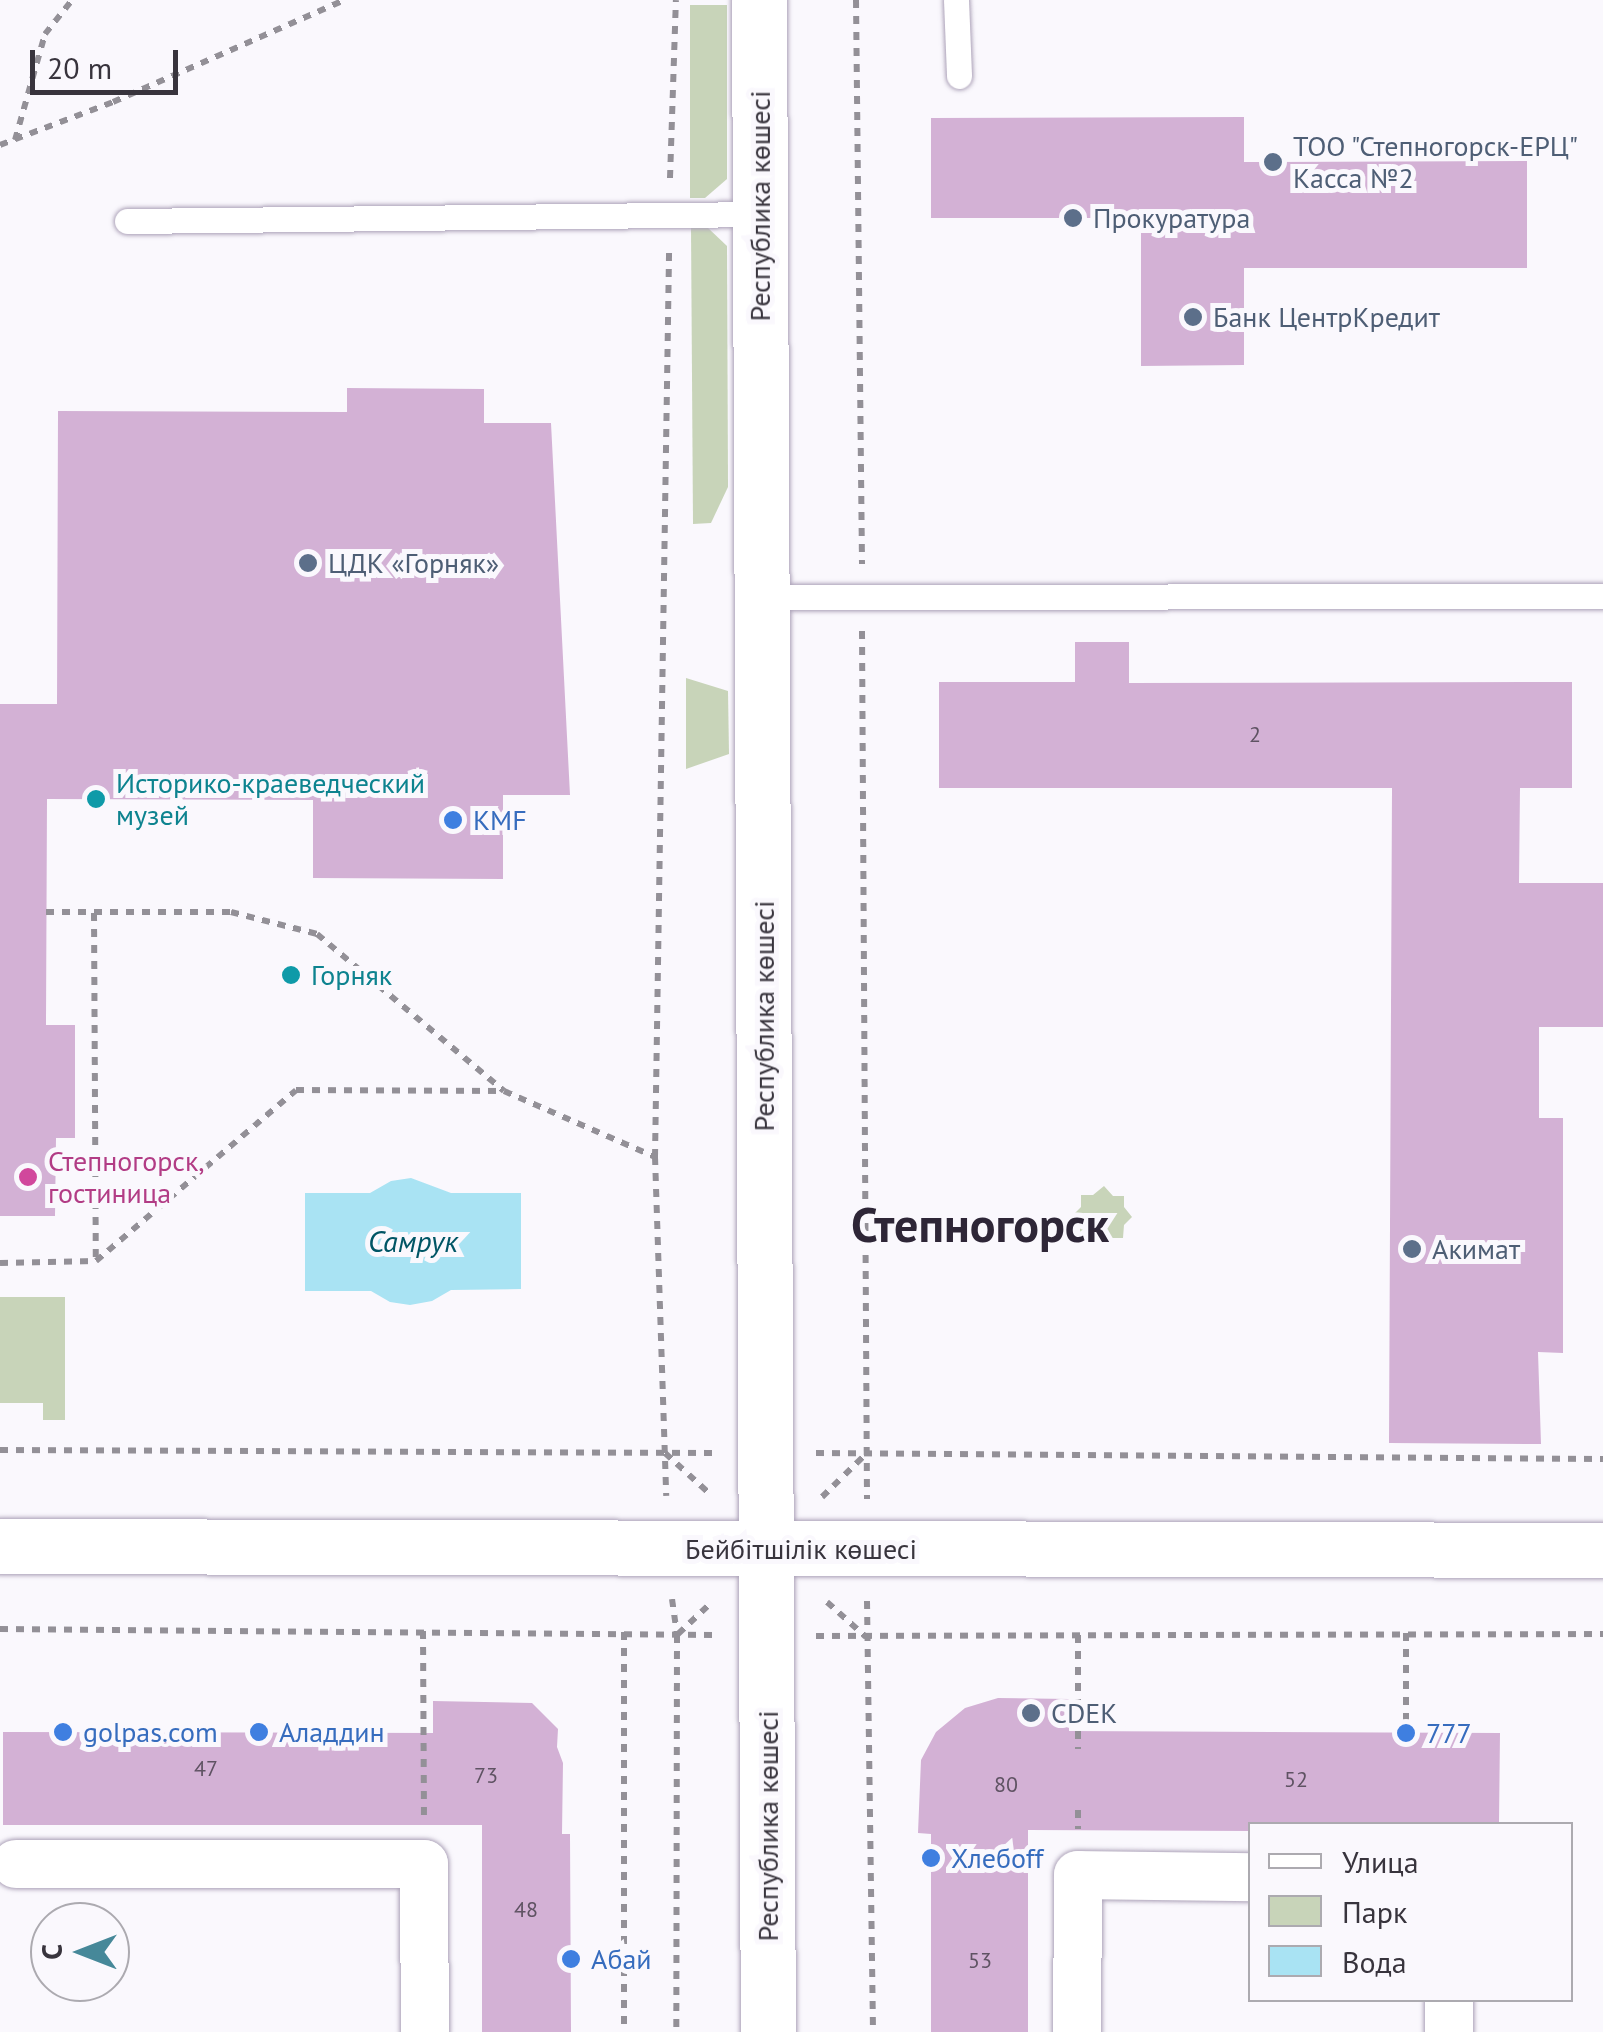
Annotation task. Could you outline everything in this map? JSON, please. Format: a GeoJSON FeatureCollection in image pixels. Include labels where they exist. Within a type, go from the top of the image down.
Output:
{"type":"FeatureCollection","features":[{"type":"Feature","properties":{"kind":"street","name":"Республика көшесі"},"geometry":{"type":"LineString","coordinates":[[759,0],[769,1549],[768,2032]]}},
{"type":"Feature","properties":{"kind":"street","name":"Бейбітшілік көшесі"},"geometry":{"type":"LineString","coordinates":[[0,1546],[1603,1550]]}},
{"type":"Feature","properties":{"kind":"street"},"geometry":{"type":"LineString","coordinates":[[16,1864],[424,1864],[425,2032]]}},
{"type":"Feature","properties":{"kind":"street"},"geometry":{"type":"LineString","coordinates":[[1078,2032],[1078,1875],[1248,1877]]}},
{"type":"Feature","properties":{"kind":"street"},"geometry":{"type":"LineString","coordinates":[[1448,2002],[1448,2032]]}},
{"type":"Feature","properties":{"kind":"lane"},"geometry":{"type":"LineString","coordinates":[[956,0],[959,76]]}},
{"type":"Feature","properties":{"kind":"lane"},"geometry":{"type":"LineString","coordinates":[[127,221],[760,214]]}},
{"type":"Feature","properties":{"kind":"lane"},"geometry":{"type":"LineString","coordinates":[[761,597],[1603,596]]}},
{"type":"Feature","properties":{"kind":"path"},"geometry":{"type":"LineString","coordinates":[[15,140],[45,34],[72,0]]}},
{"type":"Feature","properties":{"kind":"path"},"geometry":{"type":"LineString","coordinates":[[0,145],[113,102],[344,0]]}},
{"type":"Feature","properties":{"kind":"path"},"geometry":{"type":"LineString","coordinates":[[666,1510],[656,1157],[669,214],[676,0]]}},
{"type":"Feature","properties":{"kind":"path"},"geometry":{"type":"LineString","coordinates":[[856,0],[873,2032]]}},
{"type":"Feature","properties":{"kind":"path"},"geometry":{"type":"LineString","coordinates":[[46,912],[231,912],[316,934],[504,1091],[656,1157]]}},
{"type":"Feature","properties":{"kind":"path"},"geometry":{"type":"LineString","coordinates":[[94,913],[96,1261]]}},
{"type":"Feature","properties":{"kind":"path"},"geometry":{"type":"LineString","coordinates":[[0,1263],[96,1261],[296,1090],[504,1091]]}},
{"type":"Feature","properties":{"kind":"path"},"geometry":{"type":"LineString","coordinates":[[0,1450],[719,1453]]}},
{"type":"Feature","properties":{"kind":"path"},"geometry":{"type":"LineString","coordinates":[[816,1453],[1603,1459]]}},
{"type":"Feature","properties":{"kind":"path"},"geometry":{"type":"LineString","coordinates":[[423,1631],[424,1789]]}},
{"type":"Feature","properties":{"kind":"path"},"geometry":{"type":"LineString","coordinates":[[624,1632],[624,2032]]}},
{"type":"Feature","properties":{"kind":"path"},"geometry":{"type":"LineString","coordinates":[[1406,1633],[1406,1733]]}},
{"type":"Feature","properties":{"kind":"path"},"geometry":{"type":"LineString","coordinates":[[676,2032],[677,1635]]}},
{"type":"Feature","properties":{"kind":"path"},"geometry":{"type":"LineString","coordinates":[[1078,1635],[1078,1749]]}},
{"type":"Feature","properties":{"kind":"green space"},"geometry":{"type":"Polygon","coordinates":[[[690,5],[727,5],[727,179],[705,198],[690,198],[690,5]]]}},
{"type":"Feature","properties":{"kind":"green space"},"geometry":{"type":"Polygon","coordinates":[[[707,227],[727,246],[728,487],[711,523],[693,524],[691,228],[707,227]]]}},
{"type":"Feature","properties":{"kind":"green space"},"geometry":{"type":"Polygon","coordinates":[[[686,678],[728,691],[729,754],[686,769],[686,678]]]}},
{"type":"Feature","properties":{"kind":"green space"},"geometry":{"type":"Polygon","coordinates":[[[1104,1186],[1113,1196],[1124,1196],[1124,1207],[1132,1217],[1124,1225],[1123,1238],[1110,1238],[1100,1246],[1092,1238],[1080,1238],[1080,1225],[1072,1216],[1081,1207],[1081,1195],[1093,1195],[1104,1186]]]}},
{"type":"Feature","properties":{"kind":"green space"},"geometry":{"type":"Polygon","coordinates":[[[0,1297],[65,1297],[65,1420],[43,1420],[43,1403],[0,1403],[0,1297]]]}},
{"type":"Feature","properties":{"kind":"water","name":"Самрук"},"geometry":{"type":"Polygon","coordinates":[[[411,1178],[451,1193],[521,1193],[521,1289],[451,1290],[432,1301],[410,1305],[390,1302],[371,1291],[305,1291],[305,1193],[370,1193],[391,1181],[411,1178]]]}},
{"type":"Feature","properties":{"kind":"building"},"geometry":{"type":"Polygon","coordinates":[[[1244,117],[1244,162],[1527,161],[1527,268],[1244,268],[1244,365],[1141,366],[1141,218],[931,218],[931,118],[1244,117]]]}},
{"type":"Feature","properties":{"kind":"building","name":"ЦДК «Горняк»"},"geometry":{"type":"Polygon","coordinates":[[[347,388],[484,389],[484,423],[551,423],[570,795],[503,795],[503,879],[313,878],[313,800],[47,799],[46,1025],[75,1025],[75,1138],[56,1138],[55,1216],[0,1216],[0,704],[57,704],[58,411],[347,412],[347,388]]]}},
{"type":"Feature","properties":{"kind":"building"},"geometry":{"type":"Polygon","coordinates":[[[1075,642],[1129,642],[1129,683],[1572,682],[1572,788],[1520,788],[1519,883],[1603,883],[1603,1027],[1539,1027],[1539,1118],[1563,1118],[1563,1353],[1538,1352],[1541,1444],[1389,1443],[1392,788],[939,788],[939,682],[1075,682],[1075,642]]]}},
{"type":"Feature","properties":{"kind":"building"},"geometry":{"type":"Polygon","coordinates":[[[998,1698],[1069,1699],[1069,1731],[1500,1733],[1499,1822],[1248,1822],[1248,1831],[1028,1830],[1028,2032],[931,2032],[931,1834],[918,1833],[921,1760],[936,1732],[965,1708],[998,1698]]]}},
{"type":"Feature","properties":{"kind":"building"},"geometry":{"type":"Polygon","coordinates":[[[433,1701],[532,1703],[558,1729],[557,1747],[563,1763],[562,1834],[570,1834],[571,2032],[482,2032],[482,1825],[3,1825],[3,1732],[433,1733],[433,1701]]]}},
{"type":"Feature","properties":{"kind":"place","name":"ТОО \"Степногорск-ЕРЦ\" Касса №2"},"geometry":{"type":"Point","coordinates":[1273,162]}},
{"type":"Feature","properties":{"kind":"place","name":"Прокуратура"},"geometry":{"type":"Point","coordinates":[1073,218]}},
{"type":"Feature","properties":{"kind":"place","name":"Банк ЦентрКредит"},"geometry":{"type":"Point","coordinates":[1193,317]}},
{"type":"Feature","properties":{"kind":"place","name":"ЦДК «Горняк»"},"geometry":{"type":"Point","coordinates":[308,563]}},
{"type":"Feature","properties":{"kind":"place","name":"Историко-краеведческий музей"},"geometry":{"type":"Point","coordinates":[96,799]}},
{"type":"Feature","properties":{"kind":"place","name":"KMF"},"geometry":{"type":"Point","coordinates":[453,820]}},
{"type":"Feature","properties":{"kind":"place","name":"Горняк"},"geometry":{"type":"Point","coordinates":[291,975]}},
{"type":"Feature","properties":{"kind":"place","name":"Степногорск, гостиница"},"geometry":{"type":"Point","coordinates":[28,1177]}},
{"type":"Feature","properties":{"kind":"place","name":"Акимат"},"geometry":{"type":"Point","coordinates":[1412,1249]}},
{"type":"Feature","properties":{"kind":"place","name":"CDEK"},"geometry":{"type":"Point","coordinates":[1031,1713]}},
{"type":"Feature","properties":{"kind":"place","name":"golpas.com"},"geometry":{"type":"Point","coordinates":[63,1732]}},
{"type":"Feature","properties":{"kind":"place","name":"Аладдин"},"geometry":{"type":"Point","coordinates":[259,1732]}},
{"type":"Feature","properties":{"kind":"place","name":"777"},"geometry":{"type":"Point","coordinates":[1406,1733]}},
{"type":"Feature","properties":{"kind":"place","name":"Хлебoff"},"geometry":{"type":"Point","coordinates":[931,1858]}},
{"type":"Feature","properties":{"kind":"place","name":"Абай"},"geometry":{"type":"Point","coordinates":[571,1959]}},
{"type":"Feature","properties":{"kind":"district","name":"Степногорск"},"geometry":{"type":"Point","coordinates":[980,1225]}}]}
